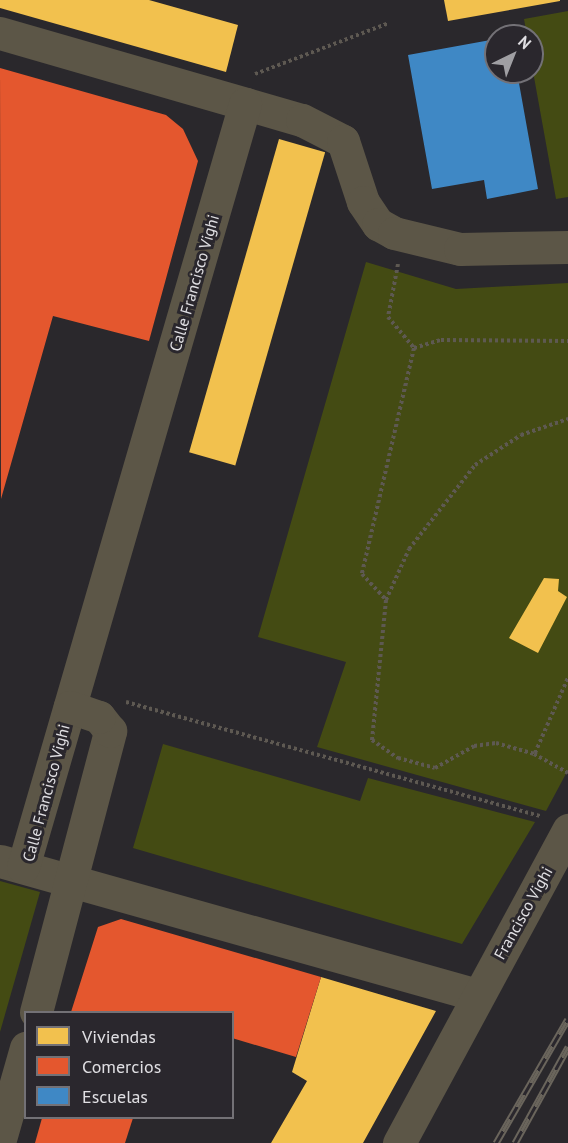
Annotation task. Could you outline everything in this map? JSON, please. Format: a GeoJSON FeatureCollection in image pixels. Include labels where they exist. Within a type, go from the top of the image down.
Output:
{"type":"FeatureCollection","features":[{"type":"Feature","properties":{"kind":"street"},"geometry":{"type":"LineString","coordinates":[[0,33],[302,120],[343,141],[363,202],[378,224],[394,233],[460,249],[568,247]]}},
{"type":"Feature","properties":{"kind":"street","name":"Calle Francisco Vighi"},"geometry":{"type":"LineString","coordinates":[[73,880],[11,864],[70,707],[245,104]]}},
{"type":"Feature","properties":{"kind":"street","name":"Calle Francisco Vighi"},"geometry":{"type":"LineString","coordinates":[[36,1011],[73,880],[110,731],[99,717],[70,707]]}},
{"type":"Feature","properties":{"kind":"street","name":"Francisco Vighi"},"geometry":{"type":"LineString","coordinates":[[478,995],[557,823]]}},
{"type":"Feature","properties":{"kind":"street"},"geometry":{"type":"LineString","coordinates":[[73,880],[478,995],[399,1143]]}},
{"type":"Feature","properties":{"kind":"street"},"geometry":{"type":"LineString","coordinates":[[0,1139],[24,1055]]}},
{"type":"Feature","properties":{"kind":"path"},"geometry":{"type":"LineString","coordinates":[[245,104],[250,76],[389,23]]}},
{"type":"Feature","properties":{"kind":"path"},"geometry":{"type":"LineString","coordinates":[[394,233],[399,272],[388,317],[414,348]]}},
{"type":"Feature","properties":{"kind":"path"},"geometry":{"type":"LineString","coordinates":[[414,348],[441,339],[568,341]]}},
{"type":"Feature","properties":{"kind":"path"},"geometry":{"type":"LineString","coordinates":[[386,600],[362,574],[414,348]]}},
{"type":"Feature","properties":{"kind":"path"},"geometry":{"type":"LineString","coordinates":[[568,419],[521,435],[475,465],[409,549],[386,600],[372,740],[398,758],[435,768],[474,746],[496,743],[534,754],[568,773]]}},
{"type":"Feature","properties":{"kind":"path"},"geometry":{"type":"LineString","coordinates":[[534,754],[560,685],[568,678]]}},
{"type":"Feature","properties":{"kind":"path"},"geometry":{"type":"LineString","coordinates":[[121,700],[557,823]]}},
{"type":"Feature","properties":{"kind":"green space"},"geometry":{"type":"Polygon","coordinates":[[[568,11],[568,197],[556,199],[535,84],[544,84],[544,24],[525,24],[524,19],[568,11]]]}},
{"type":"Feature","properties":{"kind":"green space"},"geometry":{"type":"Polygon","coordinates":[[[366,262],[456,289],[568,283],[568,770],[546,811],[317,747],[346,662],[258,637],[366,262]]]}},
{"type":"Feature","properties":{"kind":"green space"},"geometry":{"type":"Polygon","coordinates":[[[163,744],[360,801],[368,778],[535,822],[462,944],[133,848],[163,744]]]}},
{"type":"Feature","properties":{"kind":"green space"},"geometry":{"type":"Polygon","coordinates":[[[0,881],[40,892],[0,1032],[0,881]]]}},
{"type":"Feature","properties":{"kind":"building: Viviendas"},"geometry":{"type":"Polygon","coordinates":[[[0,0],[149,0],[238,25],[226,72],[0,8],[0,0]]]}},
{"type":"Feature","properties":{"kind":"building: Viviendas"},"geometry":{"type":"Polygon","coordinates":[[[444,0],[560,0],[560,1],[448,21],[444,0]]]}},
{"type":"Feature","properties":{"kind":"building: Viviendas"},"geometry":{"type":"Polygon","coordinates":[[[279,139],[325,152],[235,466],[189,452],[279,139]]]}},
{"type":"Feature","properties":{"kind":"building: Viviendas"},"geometry":{"type":"Polygon","coordinates":[[[544,578],[559,579],[558,591],[567,597],[538,653],[509,638],[544,578]]]}},
{"type":"Feature","properties":{"kind":"building: Viviendas"},"geometry":{"type":"Polygon","coordinates":[[[321,977],[436,1011],[363,1143],[271,1143],[307,1081],[292,1072],[321,977]]]}},
{"type":"Feature","properties":{"kind":"building: Comercios"},"geometry":{"type":"Polygon","coordinates":[[[0,68],[166,115],[183,129],[198,161],[149,341],[53,316],[1,499],[0,68]]]}},
{"type":"Feature","properties":{"kind":"building: Comercios"},"geometry":{"type":"Polygon","coordinates":[[[121,919],[321,977],[296,1057],[234,1039],[234,1011],[71,1011],[98,927],[121,919]]]}},
{"type":"Feature","properties":{"kind":"building: Comercios"},"geometry":{"type":"Polygon","coordinates":[[[42,1119],[133,1119],[125,1143],[35,1143],[42,1119]]]}},
{"type":"Feature","properties":{"kind":"building: Escuelas"},"geometry":{"type":"Polygon","coordinates":[[[484,41],[484,84],[519,84],[538,189],[487,199],[484,180],[432,189],[408,55],[484,41]]]}},
{"type":"Feature","properties":{"kind":"railway"},"geometry":{"type":"LineString","coordinates":[[496,1143],[568,1019]]}},
{"type":"Feature","properties":{"kind":"railway"},"geometry":{"type":"LineString","coordinates":[[515,1143],[568,1047]]}}]}
